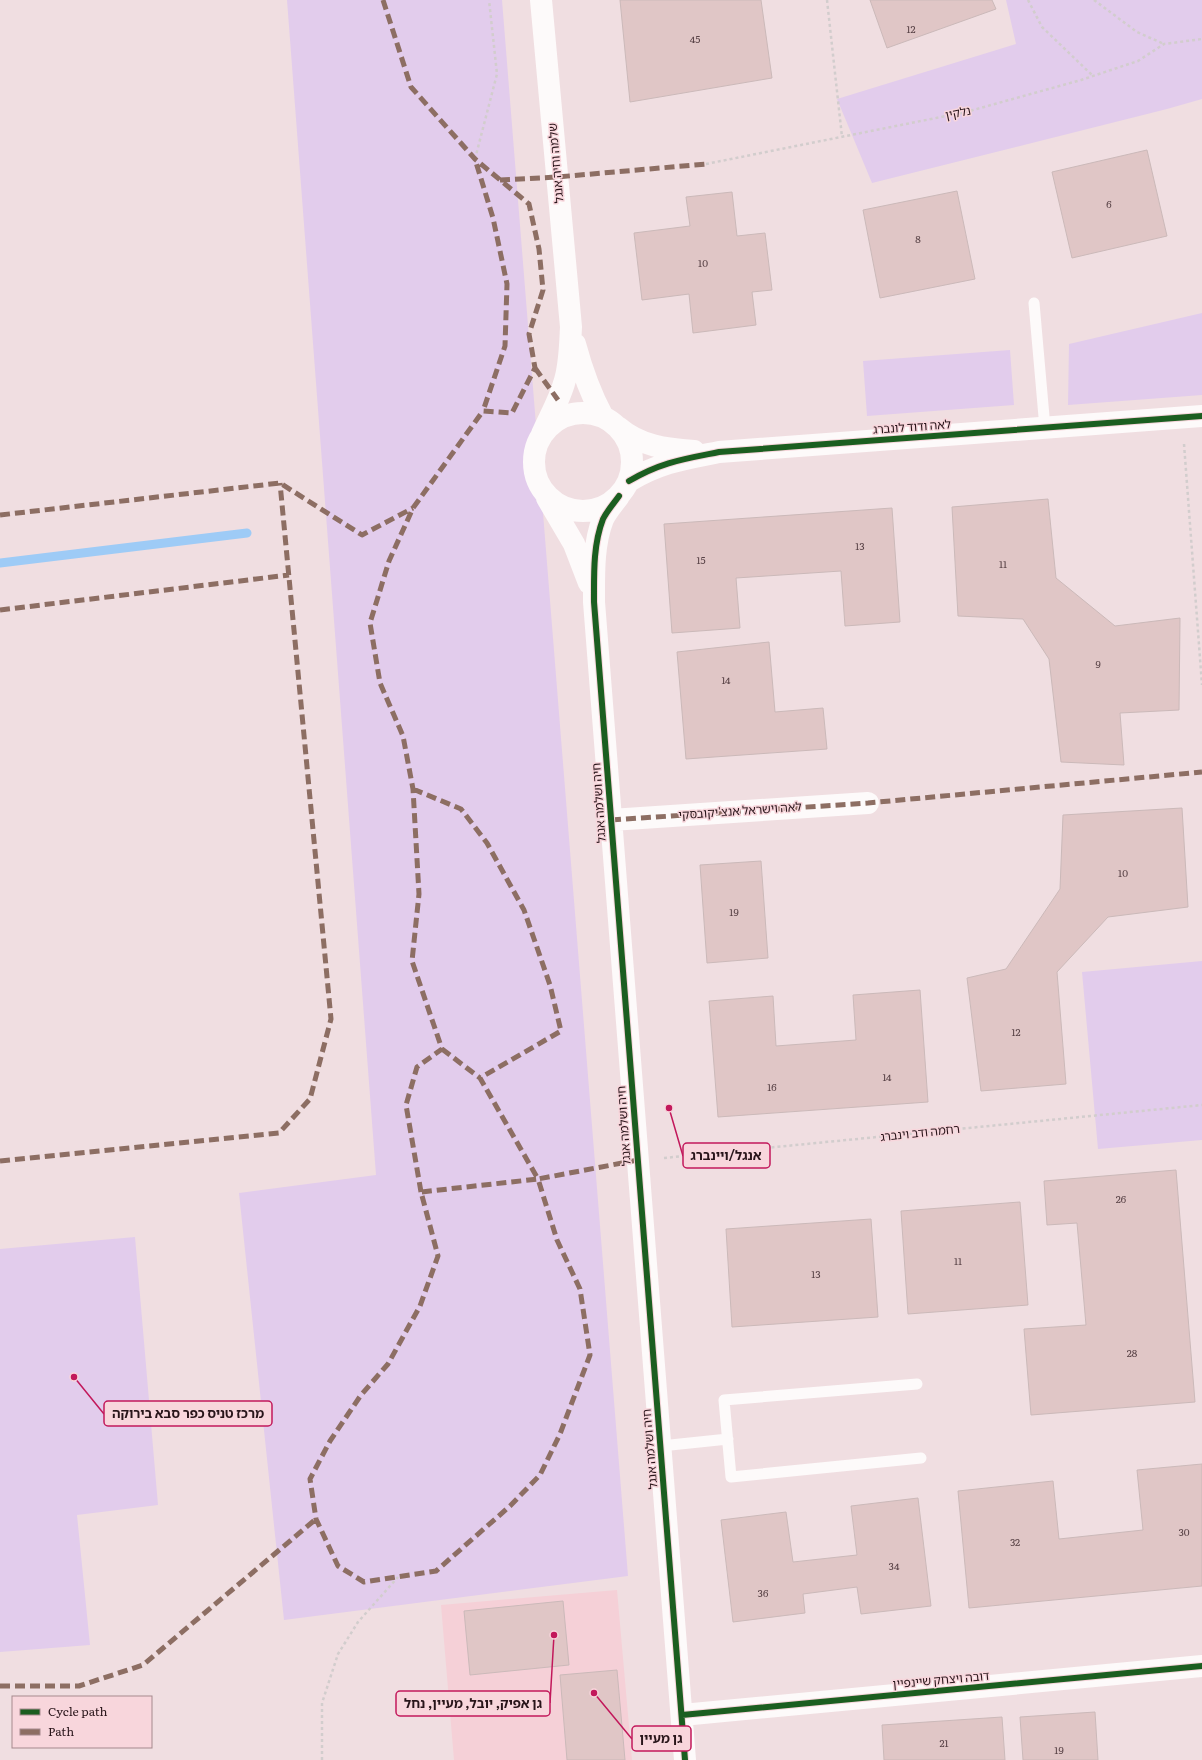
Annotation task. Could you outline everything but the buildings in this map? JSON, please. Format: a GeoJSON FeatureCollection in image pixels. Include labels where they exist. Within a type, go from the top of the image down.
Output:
{"type":"FeatureCollection","features":[{"type":"Feature","properties":{"kind":"street","name":"שלמה וחיה אנגל"},"geometry":{"type":"LineString","coordinates":[[541,0],[571,327],[566,378],[558,400],[542,434]]}},
{"type":"Feature","properties":{"kind":"street","name":"שלמה וחיה אנגל"},"geometry":{"type":"LineString","coordinates":[[571,327],[582,373],[591,395],[609,421]]}},
{"type":"Feature","properties":{"kind":"street"},"geometry":{"type":"LineString","coordinates":[[586,412],[609,421],[626,439],[632,455],[632,464],[624,488],[606,506],[590,512],[576,512],[560,506],[546,496],[537,481],[533,464],[534,450],[542,434],[554,422],[569,414],[586,412]]}},
{"type":"Feature","properties":{"kind":"street","name":"לאה ודוד לונברג"},"geometry":{"type":"LineString","coordinates":[[624,488],[648,470],[666,463],[719,452],[1192,417]]}},
{"type":"Feature","properties":{"kind":"street","name":"לאה ודוד לונברג"},"geometry":{"type":"LineString","coordinates":[[609,421],[628,435],[644,443],[658,447],[719,452]]}},
{"type":"Feature","properties":{"kind":"street","name":"חיה ושלמה אנגל"},"geometry":{"type":"LineString","coordinates":[[624,488],[604,518],[597,539],[594,564],[594,602],[685,1760]]}},
{"type":"Feature","properties":{"kind":"street","name":"חיה ושלמה אנגל"},"geometry":{"type":"LineString","coordinates":[[546,496],[574,544],[584,568],[594,602]]}},
{"type":"Feature","properties":{"kind":"street","name":"לאה וישראל אנצ'יקובסקי"},"geometry":{"type":"LineString","coordinates":[[611,820],[868,803]]}},
{"type":"Feature","properties":{"kind":"street","name":"דובה ויצחק שיינפיין"},"geometry":{"type":"LineString","coordinates":[[682,1715],[1202,1666]]}},
{"type":"Feature","properties":{"kind":"lane"},"geometry":{"type":"LineString","coordinates":[[1034,302],[1045,428]]}},
{"type":"Feature","properties":{"kind":"lane"},"geometry":{"type":"LineString","coordinates":[[917,1384],[724,1400],[731,1478],[921,1458]]}},
{"type":"Feature","properties":{"kind":"lane"},"geometry":{"type":"LineString","coordinates":[[661,1446],[728,1439]]}},
{"type":"Feature","properties":{"kind":"path"},"geometry":{"type":"LineString","coordinates":[[475,158],[497,74],[489,0]]}},
{"type":"Feature","properties":{"kind":"path"},"geometry":{"type":"LineString","coordinates":[[827,0],[842,136]]}},
{"type":"Feature","properties":{"kind":"path"},"geometry":{"type":"LineString","coordinates":[[1028,0],[1042,27],[1093,76]]}},
{"type":"Feature","properties":{"kind":"path"},"geometry":{"type":"LineString","coordinates":[[1094,0],[1137,32],[1164,44]]}},
{"type":"Feature","properties":{"kind":"path"},"geometry":{"type":"LineString","coordinates":[[1192,417],[1202,685]]}},
{"type":"Feature","properties":{"kind":"path"},"geometry":{"type":"LineString","coordinates":[[322,1760],[322,1703],[338,1654],[358,1622],[398,1577]]}},
{"type":"Feature","properties":{"kind":"shaded area"},"geometry":{"type":"Polygon","coordinates":[[[287,0],[502,0],[628,1576],[284,1620],[239,1193],[376,1175],[287,0]]]}},
{"type":"Feature","properties":{"kind":"shaded area"},"geometry":{"type":"Polygon","coordinates":[[[1006,0],[1202,0],[1202,99],[872,183],[837,99],[1016,44],[1006,0]]]}},
{"type":"Feature","properties":{"kind":"shaded area"},"geometry":{"type":"Polygon","coordinates":[[[1202,313],[1202,395],[1068,405],[1069,344],[1202,313]]]}},
{"type":"Feature","properties":{"kind":"shaded area"},"geometry":{"type":"Polygon","coordinates":[[[1010,350],[1014,405],[867,416],[863,361],[1010,350]]]}},
{"type":"Feature","properties":{"kind":"shaded area"},"geometry":{"type":"Polygon","coordinates":[[[1202,961],[1202,1140],[1098,1149],[1082,972],[1202,961]]]}},
{"type":"Feature","properties":{"kind":"shaded area"},"geometry":{"type":"Polygon","coordinates":[[[135,1237],[158,1505],[77,1515],[90,1645],[0,1652],[0,1249],[135,1237]]]}},
{"type":"Feature","properties":{"kind":"shaded area"},"geometry":{"type":"Polygon","coordinates":[[[617,1590],[632,1760],[454,1760],[441,1605],[617,1590]]]}},
{"type":"Feature","properties":{"kind":"waterway"},"geometry":{"type":"LineString","coordinates":[[0,563],[247,533]]}},
{"type":"Feature","properties":{"kind":"marked path"},"geometry":{"type":"LineString","coordinates":[[383,0],[411,87],[475,159],[529,204],[539,249],[543,290],[529,334],[535,368],[512,413],[483,411],[505,346],[507,284],[493,218],[475,159]]}},
{"type":"Feature","properties":{"kind":"marked path"},"geometry":{"type":"LineString","coordinates":[[500,180],[557,177],[706,164]]}},
{"type":"Feature","properties":{"kind":"marked path"},"geometry":{"type":"LineString","coordinates":[[535,368],[558,400]]}},
{"type":"Feature","properties":{"kind":"marked path"},"geometry":{"type":"LineString","coordinates":[[421,1192],[406,1105],[417,1067],[442,1049],[412,961],[419,894],[413,789],[403,736],[380,683],[370,623],[389,561],[413,508],[483,411]]}},
{"type":"Feature","properties":{"kind":"marked path"},"geometry":{"type":"LineString","coordinates":[[0,515],[280,483],[362,535],[413,508]]}},
{"type":"Feature","properties":{"kind":"marked path"},"geometry":{"type":"LineString","coordinates":[[0,1161],[279,1133],[310,1099],[331,1019],[280,483]]}},
{"type":"Feature","properties":{"kind":"marked path"},"geometry":{"type":"LineString","coordinates":[[0,610],[289,575]]}},
{"type":"Feature","properties":{"kind":"marked path"},"geometry":{"type":"LineString","coordinates":[[611,820],[868,803],[1202,772]]}},
{"type":"Feature","properties":{"kind":"marked path"},"geometry":{"type":"LineString","coordinates":[[413,789],[461,809],[487,843],[524,910],[550,985],[561,1031],[480,1078],[538,1179],[421,1192],[438,1256],[420,1306],[388,1364],[361,1395],[330,1441],[310,1479],[316,1519],[338,1566],[364,1582],[436,1571],[510,1506],[540,1475],[560,1434],[590,1355],[580,1289],[557,1240],[538,1179],[638,1160]]}},
{"type":"Feature","properties":{"kind":"marked path"},"geometry":{"type":"LineString","coordinates":[[442,1049],[480,1078]]}},
{"type":"Feature","properties":{"kind":"marked path"},"geometry":{"type":"LineString","coordinates":[[0,1686],[79,1686],[143,1665],[316,1519]]}},
{"type":"Feature","properties":{"kind":"cycle path"},"geometry":{"type":"LineString","coordinates":[[629,481],[662,465],[719,452],[1202,416]]}},
{"type":"Feature","properties":{"kind":"cycle path"},"geometry":{"type":"LineString","coordinates":[[619,496],[603,519],[597,539],[594,602],[685,1760]]}},
{"type":"Feature","properties":{"kind":"cycle path"},"geometry":{"type":"LineString","coordinates":[[682,1715],[1202,1666]]}},
{"type":"Feature","properties":{"kind":"place","name":"אנגל/ויינברג"},"geometry":{"type":"Point","coordinates":[669,1108]}},
{"type":"Feature","properties":{"kind":"place","name":"מרכז טניס כפר סבא בירוקה"},"geometry":{"type":"Point","coordinates":[74,1377]}},
{"type":"Feature","properties":{"kind":"place","name":"גן אפיק, יובל, מעיין, נחל"},"geometry":{"type":"Point","coordinates":[554,1635]}},
{"type":"Feature","properties":{"kind":"place","name":"גן מעיין"},"geometry":{"type":"Point","coordinates":[594,1693]}}]}
